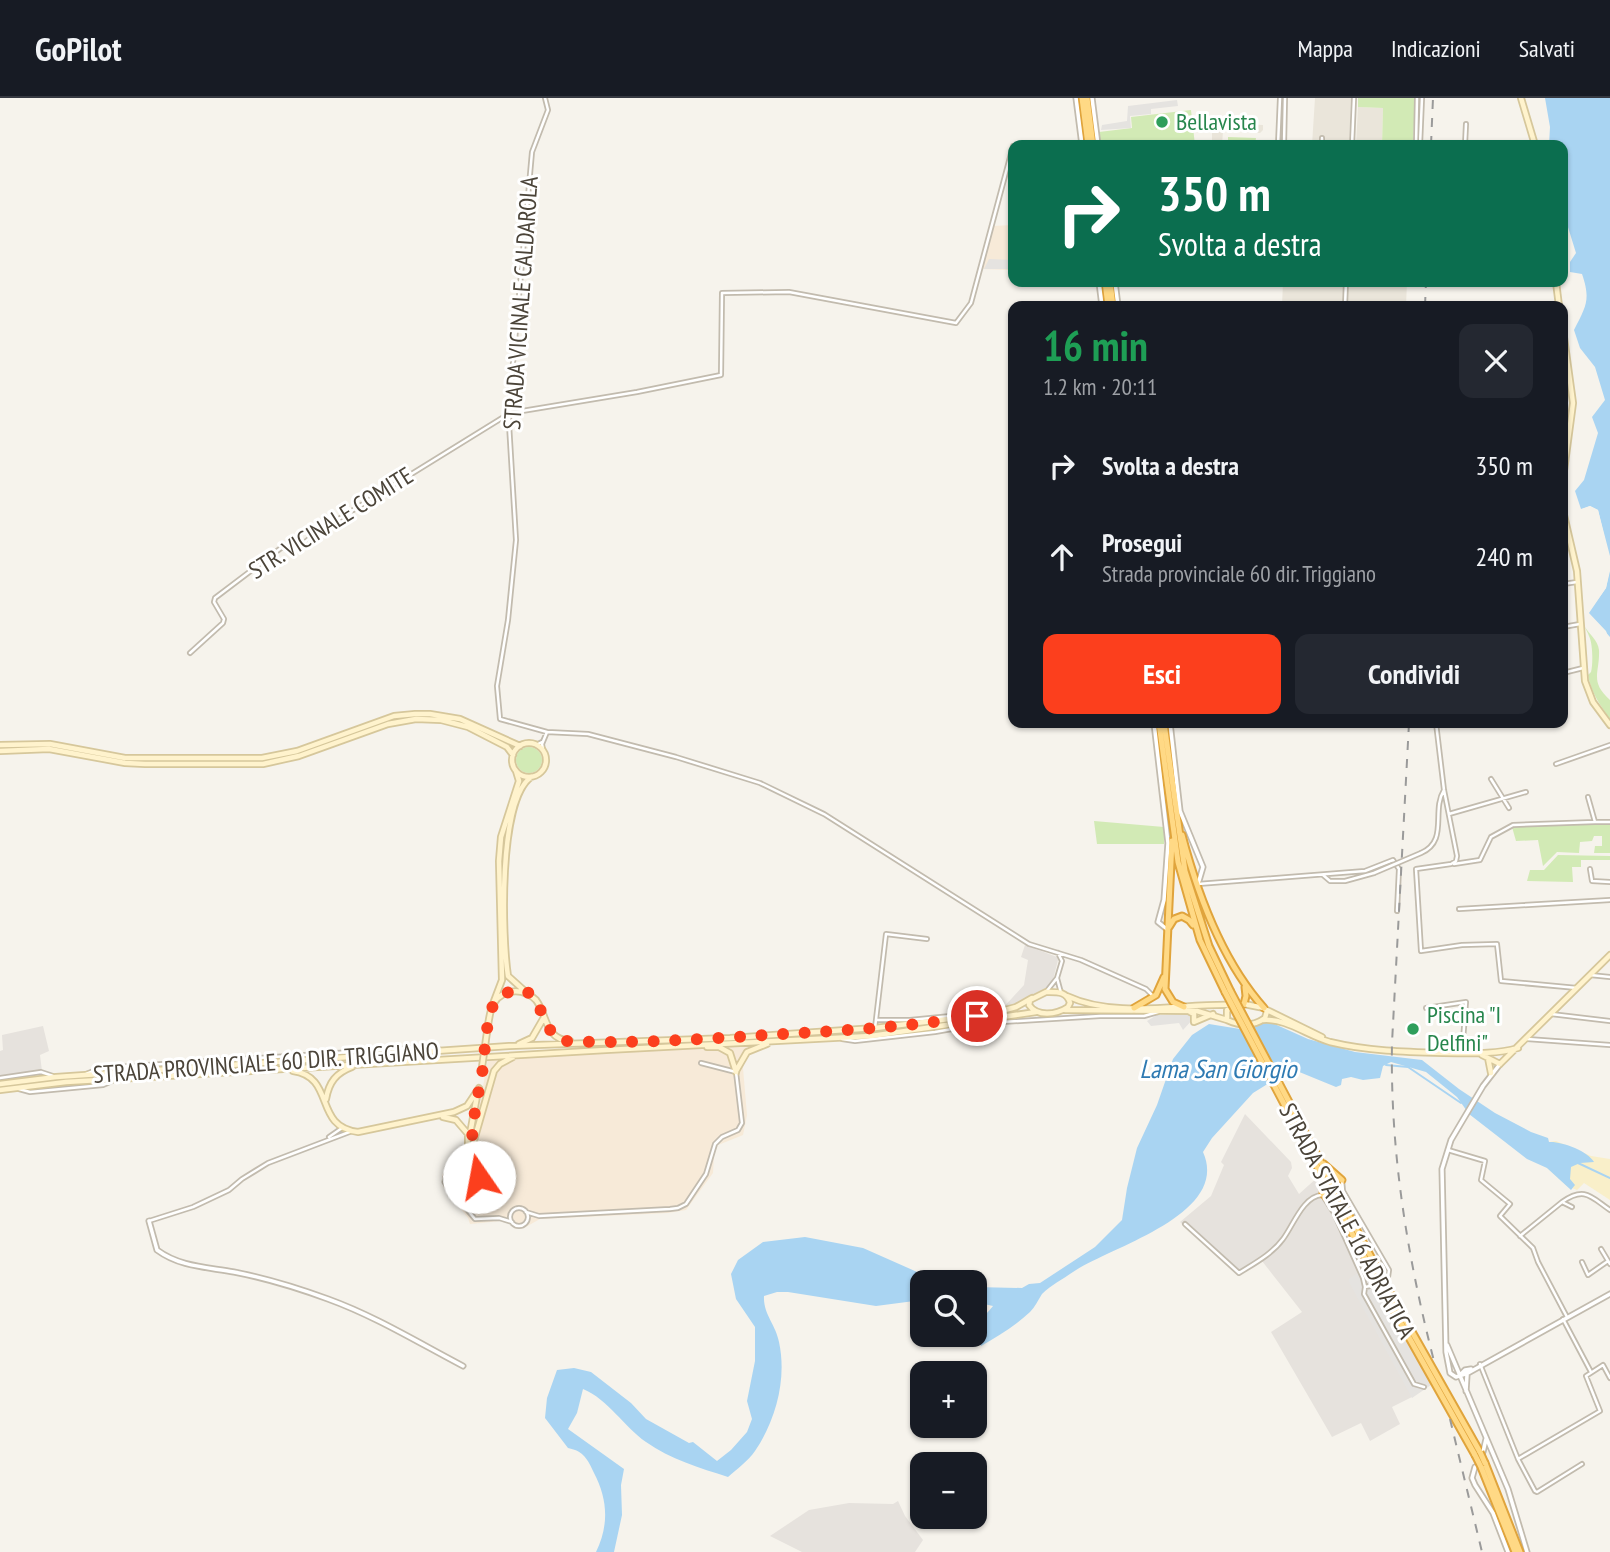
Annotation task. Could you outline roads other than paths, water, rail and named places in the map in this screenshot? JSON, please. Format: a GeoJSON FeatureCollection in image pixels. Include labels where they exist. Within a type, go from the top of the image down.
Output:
{"type":"FeatureCollection","features":[{"type":"Feature","properties":{"kind":"highway"},"geometry":{"type":"LineString","coordinates":[[1084,98],[1089,140]]}},
{"type":"Feature","properties":{"kind":"highway","name":"STRADA STATALE 16 ADRIATICA"},"geometry":{"type":"LineString","coordinates":[[1160,728],[1184,886],[1200,940],[1323,1179],[1343,1211]]}},
{"type":"Feature","properties":{"kind":"highway"},"geometry":{"type":"LineString","coordinates":[[1174,823],[1214,925],[1245,987],[1265,1009]]}},
{"type":"Feature","properties":{"kind":"highway"},"geometry":{"type":"LineString","coordinates":[[1174,823],[1165,974],[1167,994],[1173,1002],[1186,1009]]}},
{"type":"Feature","properties":{"kind":"highway","name":"STRADA STATALE 16 ADRIATICA"},"geometry":{"type":"LineString","coordinates":[[1174,823],[1185,871],[1227,991]]}},
{"type":"Feature","properties":{"kind":"highway"},"geometry":{"type":"LineString","coordinates":[[1207,909],[1203,922],[1214,925]]}},
{"type":"Feature","properties":{"kind":"highway"},"geometry":{"type":"LineString","coordinates":[[1168,930],[1174,919],[1186,917],[1200,940]]}},
{"type":"Feature","properties":{"kind":"highway"},"geometry":{"type":"LineString","coordinates":[[1134,1008],[1153,998],[1165,974]]}},
{"type":"Feature","properties":{"kind":"highway"},"geometry":{"type":"LineString","coordinates":[[1244,1004],[1245,987]]}},
{"type":"Feature","properties":{"kind":"highway","name":"STRADA STATALE 16 ADRIATICA"},"geometry":{"type":"LineString","coordinates":[[1276,1084],[1308,1139],[1379,1282],[1479,1453],[1481,1466],[1517,1552]]}},
{"type":"Feature","properties":{"kind":"highway"},"geometry":{"type":"LineString","coordinates":[[1308,1139],[1327,1168],[1342,1180]]}},
{"type":"Feature","properties":{"kind":"highway"},"geometry":{"type":"LineString","coordinates":[[1342,1180],[1336,1177],[1334,1179],[1343,1211]]}},
{"type":"Feature","properties":{"kind":"highway"},"geometry":{"type":"LineString","coordinates":[[1323,1179],[1323,1194],[1343,1211]]}},
{"type":"Feature","properties":{"kind":"main road"},"geometry":{"type":"LineString","coordinates":[[1521,98],[1534,140]]}},
{"type":"Feature","properties":{"kind":"main road"},"geometry":{"type":"LineString","coordinates":[[1568,377],[1573,403],[1568,424]]}},
{"type":"Feature","properties":{"kind":"main road"},"geometry":{"type":"LineString","coordinates":[[1568,536],[1578,582],[1586,686],[1593,702],[1610,725]]}},
{"type":"Feature","properties":{"kind":"main road"},"geometry":{"type":"LineString","coordinates":[[0,745],[50,744],[125,758],[262,758],[297,751],[394,716],[430,714],[470,723],[520,746]]}},
{"type":"Feature","properties":{"kind":"main road"},"geometry":{"type":"LineString","coordinates":[[0,751],[49,749],[145,764],[263,764],[299,756],[396,722],[416,719],[441,720],[468,727],[507,747],[513,755]]}},
{"type":"Feature","properties":{"kind":"main road"},"geometry":{"type":"LineString","coordinates":[[461,1164],[468,1149],[491,1009],[503,972],[500,856],[502,837],[519,781],[512,761],[513,755],[525,744],[536,745],[543,750],[546,761],[545,767],[537,775],[524,783],[507,838],[505,862],[508,976],[540,1004],[549,1029],[561,1040],[612,1042]]}},
{"type":"Feature","properties":{"kind":"main road"},"geometry":{"type":"LineString","coordinates":[[516,771],[531,777]]}},
{"type":"Feature","properties":{"kind":"main road"},"geometry":{"type":"LineString","coordinates":[[1490,1055],[1500,1064],[1610,955]]}},
{"type":"Feature","properties":{"kind":"main road"},"geometry":{"type":"LineString","coordinates":[[491,1009],[498,999],[508,992],[520,991],[528,994]]}},
{"type":"Feature","properties":{"kind":"main road"},"geometry":{"type":"LineString","coordinates":[[1046,992],[1062,993],[1090,1004],[1186,1009],[1213,1014],[1246,1025],[1263,1020],[1281,1022],[1335,1043],[1384,1051],[1490,1055],[1518,1048]]}},
{"type":"Feature","properties":{"kind":"main road","name":"STRADA PROVINCIALE 60 DIR. TRIGGIANO"},"geometry":{"type":"LineString","coordinates":[[0,1084],[56,1077],[509,1046],[730,1038],[875,1028],[977,1016],[1016,1007],[1046,992]]}},
{"type":"Feature","properties":{"kind":"main road"},"geometry":{"type":"LineString","coordinates":[[1065,1010],[1069,1005],[1067,996]]}},
{"type":"Feature","properties":{"kind":"main road"},"geometry":{"type":"LineString","coordinates":[[1032,998],[1028,1005],[1036,1013]]}},
{"type":"Feature","properties":{"kind":"main road"},"geometry":{"type":"LineString","coordinates":[[0,1090],[116,1079],[838,1038],[913,1031],[1003,1016],[1036,1013],[1049,1016],[1065,1010],[1158,1012],[1244,1004],[1265,1009],[1335,1043]]}},
{"type":"Feature","properties":{"kind":"main road"},"geometry":{"type":"LineString","coordinates":[[1227,1020],[1226,1013],[1235,1005]]}},
{"type":"Feature","properties":{"kind":"main road"},"geometry":{"type":"LineString","coordinates":[[1186,1009],[1194,1014],[1194,1022],[1213,1014]]}},
{"type":"Feature","properties":{"kind":"main road"},"geometry":{"type":"LineString","coordinates":[[1263,1020],[1267,1015],[1265,1009]]}},
{"type":"Feature","properties":{"kind":"main road"},"geometry":{"type":"LineString","coordinates":[[509,1046],[532,1038],[539,1030],[543,1018]]}},
{"type":"Feature","properties":{"kind":"main road"},"geometry":{"type":"LineString","coordinates":[[736,1072],[741,1059],[756,1047],[794,1040]]}},
{"type":"Feature","properties":{"kind":"main road"},"geometry":{"type":"LineString","coordinates":[[678,1046],[719,1047],[730,1053],[736,1072]]}},
{"type":"Feature","properties":{"kind":"main road"},"geometry":{"type":"LineString","coordinates":[[471,1151],[494,1071],[504,1061],[525,1055]]}},
{"type":"Feature","properties":{"kind":"main road"},"geometry":{"type":"LineString","coordinates":[[1490,1055],[1491,1073]]}},
{"type":"Feature","properties":{"kind":"main road"},"geometry":{"type":"LineString","coordinates":[[326,1103],[332,1080],[344,1070],[360,1065]]}},
{"type":"Feature","properties":{"kind":"main road"},"geometry":{"type":"LineString","coordinates":[[278,1070],[311,1077],[318,1084],[333,1121],[352,1131],[372,1130],[463,1109],[471,1102],[479,1087]]}},
{"type":"Feature","properties":{"kind":"main road"},"geometry":{"type":"LineString","coordinates":[[428,1118],[448,1117],[456,1120],[466,1130],[469,1140]]}},
{"type":"Feature","properties":{"kind":"main road"},"geometry":{"type":"LineString","coordinates":[[472,1128],[473,1163]]}},
{"type":"Feature","properties":{"kind":"street","name":"STRADA VICINALE CALDAROLA"},"geometry":{"type":"LineString","coordinates":[[545,98],[548,110],[532,152],[510,413],[516,540],[508,621],[497,685],[499,719],[547,732]]}},
{"type":"Feature","properties":{"kind":"street"},"geometry":{"type":"LineString","coordinates":[[1076,98],[1081,140]]}},
{"type":"Feature","properties":{"kind":"street"},"geometry":{"type":"LineString","coordinates":[[1092,98],[1097,140]]}},
{"type":"Feature","properties":{"kind":"street"},"geometry":{"type":"LineString","coordinates":[[1278,140],[1280,98]]}},
{"type":"Feature","properties":{"kind":"street"},"geometry":{"type":"LineString","coordinates":[[1284,140],[1286,98]]}},
{"type":"Feature","properties":{"kind":"street"},"geometry":{"type":"LineString","coordinates":[[1352,140],[1354,98]]}},
{"type":"Feature","properties":{"kind":"street"},"geometry":{"type":"LineString","coordinates":[[1418,140],[1420,98]]}},
{"type":"Feature","properties":{"kind":"street"},"geometry":{"type":"LineString","coordinates":[[1279,116],[1285,116]]}},
{"type":"Feature","properties":{"kind":"street"},"geometry":{"type":"LineString","coordinates":[[1279,122],[1284,122]]}},
{"type":"Feature","properties":{"kind":"street"},"geometry":{"type":"LineString","coordinates":[[1465,140],[1466,124]]}},
{"type":"Feature","properties":{"kind":"street"},"geometry":{"type":"LineString","coordinates":[[510,413],[718,377],[721,375],[720,297],[726,292],[789,292],[957,323],[971,303],[1008,167]]}},
{"type":"Feature","properties":{"kind":"street","name":"STR. VICINALE COMITE"},"geometry":{"type":"LineString","coordinates":[[190,653],[223,623],[224,619],[215,598],[281,548],[299,547],[316,533],[510,413]]}},
{"type":"Feature","properties":{"kind":"street"},"geometry":{"type":"LineString","coordinates":[[1568,583],[1578,582]]}},
{"type":"Feature","properties":{"kind":"street"},"geometry":{"type":"LineString","coordinates":[[1568,626],[1580,624]]}},
{"type":"Feature","properties":{"kind":"street"},"geometry":{"type":"LineString","coordinates":[[1568,672],[1583,668]]}},
{"type":"Feature","properties":{"kind":"street"},"geometry":{"type":"LineString","coordinates":[[1159,728],[1168,843],[1164,900],[1158,922],[1168,930]]}},
{"type":"Feature","properties":{"kind":"street"},"geometry":{"type":"LineString","coordinates":[[1171,728],[1181,811],[1203,867],[1198,884],[1369,870],[1390,860],[1395,861],[1399,869],[1397,911]]}},
{"type":"Feature","properties":{"kind":"street"},"geometry":{"type":"LineString","coordinates":[[1437,728],[1444,790],[1457,856],[1456,861],[1451,864]]}},
{"type":"Feature","properties":{"kind":"street"},"geometry":{"type":"LineString","coordinates":[[543,750],[542,742],[547,732],[588,734],[760,783],[824,814],[1029,944],[1070,957],[1146,989],[1153,998]]}},
{"type":"Feature","properties":{"kind":"street"},"geometry":{"type":"LineString","coordinates":[[536,745],[542,742]]}},
{"type":"Feature","properties":{"kind":"street"},"geometry":{"type":"LineString","coordinates":[[1556,764],[1610,745]]}},
{"type":"Feature","properties":{"kind":"street"},"geometry":{"type":"LineString","coordinates":[[1491,779],[1508,808]]}},
{"type":"Feature","properties":{"kind":"street"},"geometry":{"type":"LineString","coordinates":[[1323,875],[1330,881],[1374,873],[1431,848],[1439,832],[1439,805],[1444,790]]}},
{"type":"Feature","properties":{"kind":"street"},"geometry":{"type":"LineString","coordinates":[[1449,814],[1526,792]]}},
{"type":"Feature","properties":{"kind":"street"},"geometry":{"type":"LineString","coordinates":[[1588,797],[1595,822]]}},
{"type":"Feature","properties":{"kind":"street"},"geometry":{"type":"LineString","coordinates":[[1577,988],[1501,981],[1497,944],[1462,945],[1421,951],[1416,869],[1480,860],[1490,836],[1513,825],[1610,822]]}},
{"type":"Feature","properties":{"kind":"street"},"geometry":{"type":"LineString","coordinates":[[1590,869],[1592,881],[1610,882]]}},
{"type":"Feature","properties":{"kind":"street"},"geometry":{"type":"LineString","coordinates":[[1459,909],[1610,900]]}},
{"type":"Feature","properties":{"kind":"street"},"geometry":{"type":"LineString","coordinates":[[875,1028],[886,934],[927,939]]}},
{"type":"Feature","properties":{"kind":"street"},"geometry":{"type":"LineString","coordinates":[[1046,992],[1057,978],[1062,961],[1058,953]]}},
{"type":"Feature","properties":{"kind":"street"},"geometry":{"type":"LineString","coordinates":[[1062,961],[1070,957]]}},
{"type":"Feature","properties":{"kind":"street"},"geometry":{"type":"LineString","coordinates":[[1590,975],[1610,977]]}},
{"type":"Feature","properties":{"kind":"street"},"geometry":{"type":"LineString","coordinates":[[1057,978],[1062,993]]}},
{"type":"Feature","properties":{"kind":"street"},"geometry":{"type":"LineString","coordinates":[[1426,1008],[1466,1002],[1462,1053]]}},
{"type":"Feature","properties":{"kind":"street"},"geometry":{"type":"LineString","coordinates":[[838,1038],[855,1041],[1049,1016],[1144,1016],[1158,1012]]}},
{"type":"Feature","properties":{"kind":"street"},"geometry":{"type":"LineString","coordinates":[[875,1020],[932,1019],[967,1014],[977,1016]]}},
{"type":"Feature","properties":{"kind":"street"},"geometry":{"type":"LineString","coordinates":[[1551,1014],[1610,1021]]}},
{"type":"Feature","properties":{"kind":"street"},"geometry":{"type":"LineString","coordinates":[[1527,1039],[1610,1045]]}},
{"type":"Feature","properties":{"kind":"street"},"geometry":{"type":"LineString","coordinates":[[499,1218],[520,1208],[538,1216],[682,1207],[706,1174],[710,1154],[717,1141],[741,1127],[736,1072],[701,1063]]}},
{"type":"Feature","properties":{"kind":"street"},"geometry":{"type":"LineString","coordinates":[[1500,1064],[1482,1086],[1463,1118],[1447,1149],[1442,1169],[1448,1369],[1452,1376],[1459,1376],[1610,1294]]}},
{"type":"Feature","properties":{"kind":"street"},"geometry":{"type":"LineString","coordinates":[[0,1079],[41,1072],[56,1077]]}},
{"type":"Feature","properties":{"kind":"street"},"geometry":{"type":"LineString","coordinates":[[333,1121],[333,1133]]}},
{"type":"Feature","properties":{"kind":"street"},"geometry":{"type":"LineString","coordinates":[[338,1136],[342,1128]]}},
{"type":"Feature","properties":{"kind":"street"},"geometry":{"type":"LineString","coordinates":[[326,1139],[342,1128]]}},
{"type":"Feature","properties":{"kind":"street"},"geometry":{"type":"LineString","coordinates":[[352,1131],[268,1163],[218,1196],[193,1207],[149,1220],[157,1250],[169,1258],[201,1268],[244,1274],[327,1298],[358,1311],[463,1366]]}},
{"type":"Feature","properties":{"kind":"street"},"geometry":{"type":"LineString","coordinates":[[1447,1149],[1485,1161],[1481,1180],[1510,1204],[1500,1216],[1533,1248],[1591,1372]]}},
{"type":"Feature","properties":{"kind":"street"},"geometry":{"type":"LineString","coordinates":[[450,1189],[463,1190],[473,1184],[479,1173],[473,1163],[461,1164],[451,1169],[445,1177],[450,1189],[475,1219],[499,1218],[519,1225],[538,1216]]}},
{"type":"Feature","properties":{"kind":"street"},"geometry":{"type":"LineString","coordinates":[[1342,1180],[1343,1191],[1389,1270],[1388,1277]]}},
{"type":"Feature","properties":{"kind":"street"},"geometry":{"type":"LineString","coordinates":[[463,1190],[460,1197],[463,1205]]}},
{"type":"Feature","properties":{"kind":"street"},"geometry":{"type":"LineString","coordinates":[[1185,1224],[1239,1273],[1273,1251],[1306,1204],[1314,1196],[1323,1194],[1334,1213],[1365,1287],[1364,1294],[1414,1384],[1424,1387]]}},
{"type":"Feature","properties":{"kind":"street"},"geometry":{"type":"LineString","coordinates":[[1520,1236],[1576,1194],[1584,1194],[1610,1210]]}},
{"type":"Feature","properties":{"kind":"street"},"geometry":{"type":"LineString","coordinates":[[1562,1202],[1572,1207]]}},
{"type":"Feature","properties":{"kind":"street"},"geometry":{"type":"LineString","coordinates":[[525,1222],[526,1212]]}},
{"type":"Feature","properties":{"kind":"street"},"geometry":{"type":"LineString","coordinates":[[511,1213],[512,1222]]}},
{"type":"Feature","properties":{"kind":"street"},"geometry":{"type":"LineString","coordinates":[[1582,1262],[1588,1275],[1609,1262],[1601,1249]]}},
{"type":"Feature","properties":{"kind":"street"},"geometry":{"type":"LineString","coordinates":[[1365,1287],[1379,1282]]}},
{"type":"Feature","properties":{"kind":"street"},"geometry":{"type":"LineString","coordinates":[[1446,1339],[1452,1361],[1508,1489],[1527,1552]]}},
{"type":"Feature","properties":{"kind":"street"},"geometry":{"type":"LineString","coordinates":[[1452,1361],[1467,1371]]}},
{"type":"Feature","properties":{"kind":"street"},"geometry":{"type":"LineString","coordinates":[[1480,1364],[1532,1488],[1537,1492],[1582,1464]]}},
{"type":"Feature","properties":{"kind":"street"},"geometry":{"type":"LineString","coordinates":[[1518,1459],[1600,1411],[1586,1379],[1602,1365],[1610,1378]]}},
{"type":"Feature","properties":{"kind":"street"},"geometry":{"type":"LineString","coordinates":[[1466,1393],[1467,1371]]}},
{"type":"Feature","properties":{"kind":"street"},"geometry":{"type":"LineString","coordinates":[[1479,1453],[1486,1437]]}},
{"type":"Feature","properties":{"kind":"street"},"geometry":{"type":"LineString","coordinates":[[1479,1453],[1491,1447]]}},
{"type":"Feature","properties":{"kind":"street"},"geometry":{"type":"LineString","coordinates":[[1481,1466],[1472,1478],[1493,1513],[1508,1552]]}},
{"type":"Feature","properties":{"kind":"water"},"geometry":{"type":"Polygon","coordinates":[[[1545,98],[1610,98],[1610,556],[1598,510],[1590,506],[1581,509],[1575,491],[1584,480],[1598,433],[1592,417],[1605,400],[1595,367],[1580,348],[1574,330],[1587,297],[1582,274],[1570,272],[1570,262],[1576,253],[1568,227],[1568,140],[1549,140],[1545,98]]]}},
{"type":"Feature","properties":{"kind":"water"},"geometry":{"type":"Polygon","coordinates":[[[1610,571],[1610,637],[1588,613],[1606,588],[1610,571]]]}},
{"type":"Feature","properties":{"kind":"water","name":"Lama San Giorgio"},"geometry":{"type":"Polygon","coordinates":[[[1270,1022],[1308,1039],[1355,1052],[1422,1060],[1495,1113],[1548,1138],[1549,1142],[1574,1148],[1594,1162],[1571,1167],[1570,1179],[1575,1185],[1571,1190],[1547,1168],[1527,1159],[1469,1114],[1457,1097],[1426,1072],[1391,1062],[1383,1066],[1380,1078],[1363,1080],[1351,1077],[1342,1079],[1341,1085],[1336,1087],[1292,1069],[1253,1093],[1212,1138],[1203,1152],[1207,1174],[1200,1194],[1184,1211],[1137,1240],[1090,1262],[1057,1282],[1042,1294],[1024,1317],[987,1342],[987,1312],[993,1306],[987,1305],[987,1287],[1022,1288],[1040,1283],[1095,1247],[1122,1220],[1137,1148],[1157,1105],[1173,1059],[1192,1035],[1209,1024],[1240,1029],[1270,1022]]]}},
{"type":"Feature","properties":{"kind":"water"},"geometry":{"type":"Polygon","coordinates":[[[805,1237],[863,1248],[913,1270],[910,1270],[910,1302],[876,1306],[788,1292],[764,1296],[781,1356],[778,1399],[769,1426],[755,1451],[728,1477],[655,1448],[638,1436],[601,1400],[583,1389],[577,1413],[568,1429],[624,1469],[621,1485],[622,1515],[614,1552],[596,1552],[605,1522],[599,1483],[585,1457],[568,1448],[545,1418],[547,1398],[557,1370],[574,1368],[591,1372],[631,1403],[646,1419],[689,1443],[693,1442],[717,1461],[747,1432],[752,1419],[747,1401],[755,1361],[755,1327],[736,1299],[731,1274],[738,1260],[763,1242],[805,1237]]]}},
{"type":"Feature","properties":{"kind":"waterway"},"geometry":{"type":"LineString","coordinates":[[1386,1065],[1408,1067],[1461,1103]]}},
{"type":"Feature","properties":{"kind":"waterway"},"geometry":{"type":"LineString","coordinates":[[1578,1163],[1610,1178]]}},
{"type":"Feature","properties":{"kind":"railway"},"geometry":{"type":"LineString","coordinates":[[1431,140],[1433,98]]}},
{"type":"Feature","properties":{"kind":"railway"},"geometry":{"type":"LineString","coordinates":[[1425,301],[1426,287]]}},
{"type":"Feature","properties":{"kind":"railway"},"geometry":{"type":"LineString","coordinates":[[1409,728],[1392,1083],[1397,1163],[1408,1243],[1434,1361]]}},
{"type":"Feature","properties":{"kind":"railway"},"geometry":{"type":"LineString","coordinates":[[1450,1419],[1482,1552]]}},
{"type":"Feature","properties":{"kind":"place","name":"Bellavista"},"geometry":{"type":"Point","coordinates":[1162,122]}},
{"type":"Feature","properties":{"kind":"place","name":"Piscina \"I Delfini\""},"geometry":{"type":"Point","coordinates":[1413,1029]}}]}
